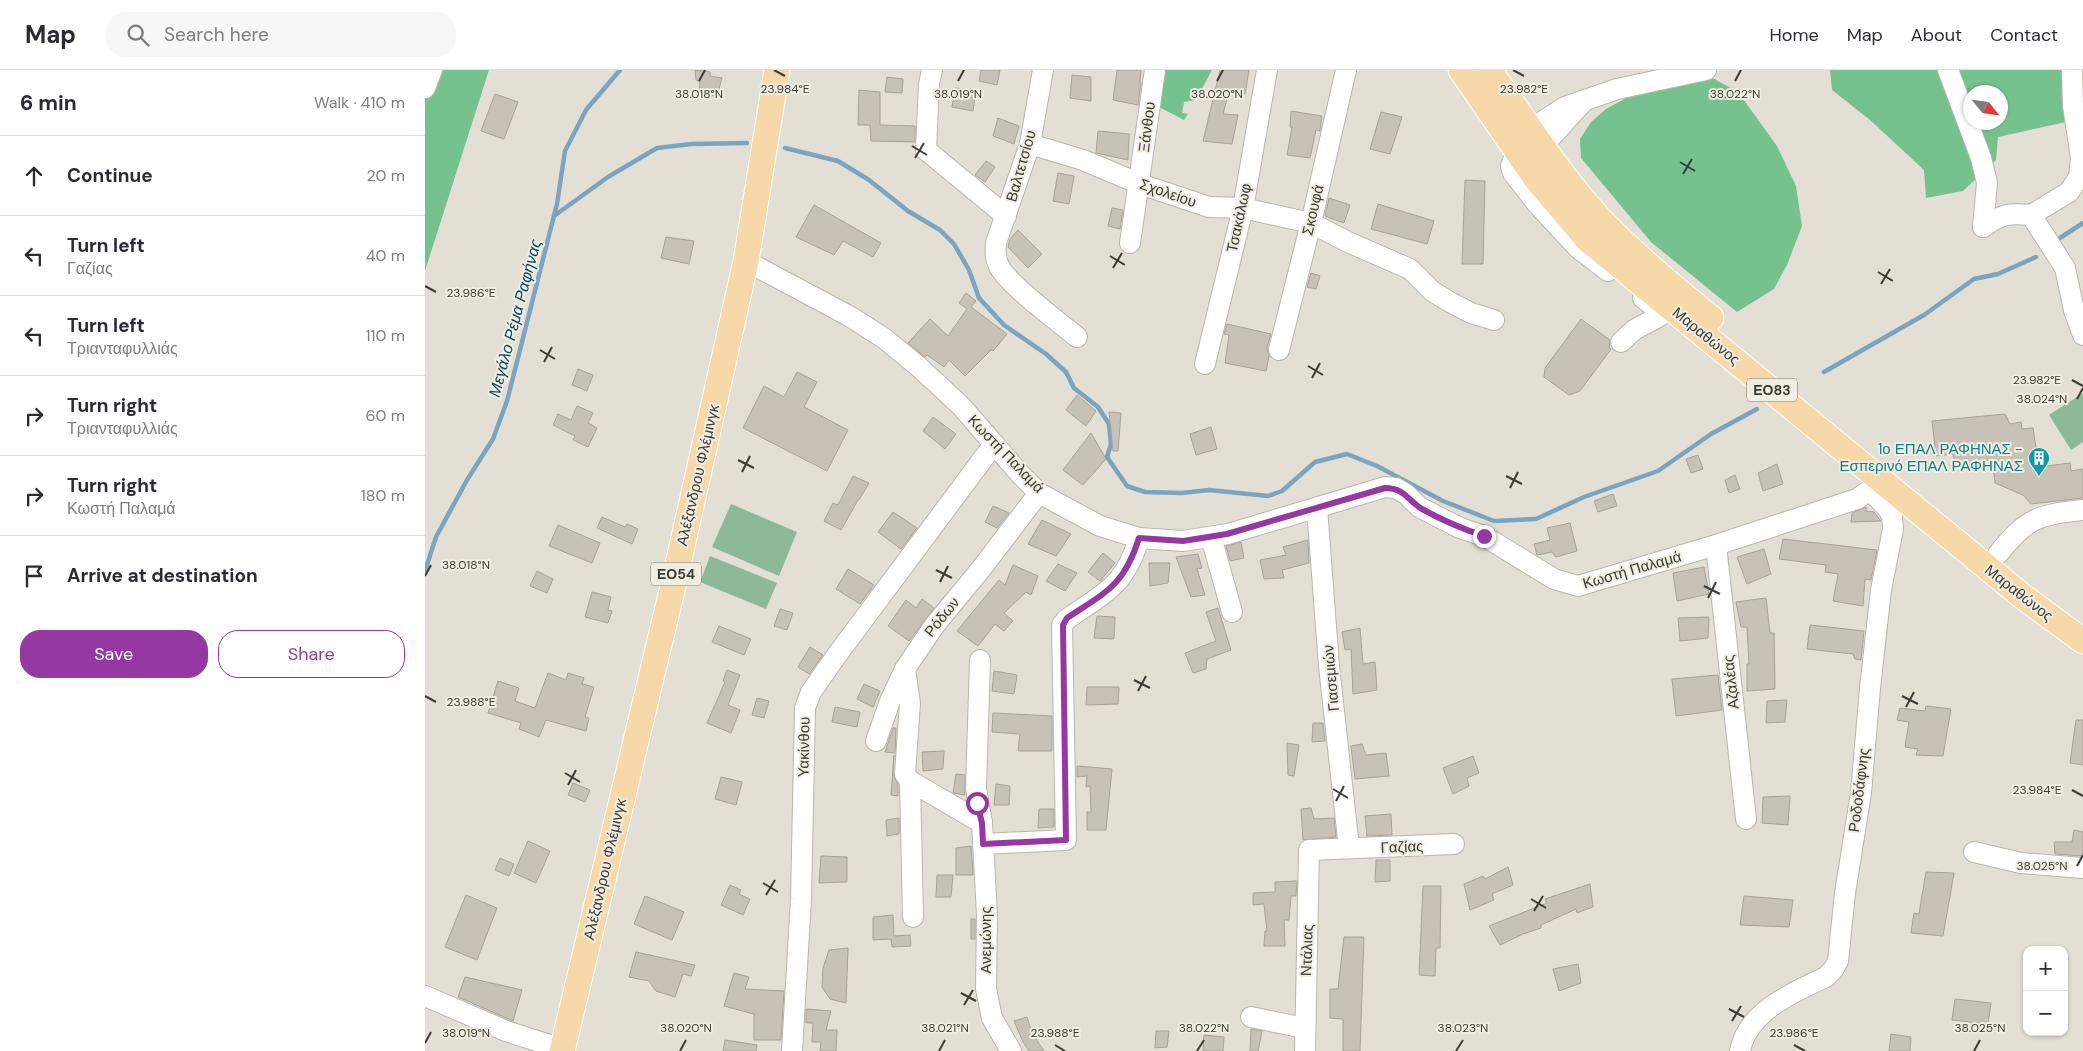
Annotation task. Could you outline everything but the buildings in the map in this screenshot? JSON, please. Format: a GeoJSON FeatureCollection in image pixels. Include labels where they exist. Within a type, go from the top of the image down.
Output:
{"type":"FeatureCollection","features":[{"type":"Feature","properties":{"kind":"main road","name":"Αλέξανδρου Φλέμινγκ"},"geometry":{"type":"LineString","coordinates":[[562,1050],[672,592],[747,261],[777,70]]}},
{"type":"Feature","properties":{"kind":"main road","name":"Μαραθώνος"},"geometry":{"type":"LineString","coordinates":[[1461,70],[1518,154],[1553,200],[1587,239],[1874,484],[2083,641]]}},
{"type":"Feature","properties":{"kind":"main road","name":"Μαραθώνος"},"geometry":{"type":"LineString","coordinates":[[1489,70],[1537,138],[1598,216],[1664,279],[1997,554],[2083,620]]}},
{"type":"Feature","properties":{"kind":"street"},"geometry":{"type":"LineString","coordinates":[[425,88],[432,70]]}},
{"type":"Feature","properties":{"kind":"street","name":"Βαλτετσίου"},"geometry":{"type":"LineString","coordinates":[[932,70],[929,84],[925,147],[929,154],[1006,216],[1030,144],[1043,70]]}},
{"type":"Feature","properties":{"kind":"street","name":"Ξάνθου"},"geometry":{"type":"LineString","coordinates":[[1130,243],[1155,70]]}},
{"type":"Feature","properties":{"kind":"street","name":"Τσακάλωφ"},"geometry":{"type":"LineString","coordinates":[[1205,364],[1243,208],[1267,70]]}},
{"type":"Feature","properties":{"kind":"street","name":"Σκουφά"},"geometry":{"type":"LineString","coordinates":[[1279,350],[1311,223],[1346,70]]}},
{"type":"Feature","properties":{"kind":"street"},"geometry":{"type":"LineString","coordinates":[[1948,70],[1981,158],[1987,183],[1983,227],[1998,217],[2008,214],[2031,215],[2069,192],[2079,177],[2081,158],[2073,106],[2076,71]]}},
{"type":"Feature","properties":{"kind":"street"},"geometry":{"type":"LineString","coordinates":[[1621,342],[1634,330],[1658,318],[1660,312],[1578,248],[1513,173],[1511,166],[1518,154],[1527,153],[1537,138],[1565,107],[1617,90],[1700,71]]}},
{"type":"Feature","properties":{"kind":"street","name":"Σχολείου"},"geometry":{"type":"LineString","coordinates":[[1030,144],[1083,160],[1140,184],[1209,207],[1243,208],[1311,223],[1348,242],[1410,269],[1432,290],[1448,301],[1493,320]]}},
{"type":"Feature","properties":{"kind":"street"},"geometry":{"type":"LineString","coordinates":[[2031,215],[2077,281],[2074,310],[2082,329]]}},
{"type":"Feature","properties":{"kind":"street"},"geometry":{"type":"LineString","coordinates":[[1006,216],[996,243],[995,257],[1000,268],[1011,282],[1077,337]]}},
{"type":"Feature","properties":{"kind":"street","name":"Κωστή Παλαμά"},"geometry":{"type":"LineString","coordinates":[[747,261],[851,317],[885,339],[961,406],[1039,493],[1100,526],[1139,538],[1183,541],[1227,534],[1385,488],[1395,488],[1406,494],[1419,507],[1460,528],[1484,536],[1554,579],[1578,586],[1716,545],[1857,499],[1874,484]]}},
{"type":"Feature","properties":{"kind":"street","name":"Υακίνθου"},"geometry":{"type":"LineString","coordinates":[[792,1051],[801,899],[805,708],[811,692],[837,655],[994,444]]}},
{"type":"Feature","properties":{"kind":"street","name":"Ροδοδάφνης"},"geometry":{"type":"LineString","coordinates":[[1740,1051],[1744,1034],[1763,1012],[1826,977],[1838,961],[1845,893],[1861,793],[1869,688],[1881,590],[1893,529],[1892,516],[1874,484]]}},
{"type":"Feature","properties":{"kind":"street","name":"Ρόδων"},"geometry":{"type":"LineString","coordinates":[[876,741],[890,701],[905,669],[934,626],[981,569],[1039,493]]}},
{"type":"Feature","properties":{"kind":"street","name":"Γιασεμιών"},"geometry":{"type":"LineString","coordinates":[[1317,508],[1329,666],[1349,848]]}},
{"type":"Feature","properties":{"kind":"street"},"geometry":{"type":"LineString","coordinates":[[1997,554],[2021,528],[2036,518],[2055,513],[2083,510]]}},
{"type":"Feature","properties":{"kind":"street"},"geometry":{"type":"LineString","coordinates":[[1211,537],[1232,612]]}},
{"type":"Feature","properties":{"kind":"street"},"geometry":{"type":"LineString","coordinates":[[983,844],[1066,840],[1063,625],[1067,618],[1113,587],[1120,580],[1128,568],[1139,538]]}},
{"type":"Feature","properties":{"kind":"street","name":"Αζαλέας"},"geometry":{"type":"LineString","coordinates":[[1716,545],[1746,820]]}},
{"type":"Feature","properties":{"kind":"street","name":"Ανεμώνης"},"geometry":{"type":"LineString","coordinates":[[980,660],[976,788],[982,823],[987,915],[986,989],[992,1018],[1011,1051]]}},
{"type":"Feature","properties":{"kind":"street"},"geometry":{"type":"LineString","coordinates":[[905,669],[910,703],[904,772],[910,781],[982,823]]}},
{"type":"Feature","properties":{"kind":"street"},"geometry":{"type":"LineString","coordinates":[[910,781],[913,917]]}},
{"type":"Feature","properties":{"kind":"street","name":"Γαζίας"},"geometry":{"type":"LineString","coordinates":[[1309,850],[1405,848],[1454,844]]}},
{"type":"Feature","properties":{"kind":"street","name":"Ντάλιας"},"geometry":{"type":"LineString","coordinates":[[1305,1051],[1309,850]]}},
{"type":"Feature","properties":{"kind":"street"},"geometry":{"type":"LineString","coordinates":[[1974,852],[2021,864],[2083,868]]}},
{"type":"Feature","properties":{"kind":"street"},"geometry":{"type":"LineString","coordinates":[[426,996],[506,1031],[562,1050]]}},
{"type":"Feature","properties":{"kind":"street"},"geometry":{"type":"LineString","coordinates":[[1251,1017],[1304,1028]]}},
{"type":"Feature","properties":{"kind":"green space"},"geometry":{"type":"Polygon","coordinates":[[[425,70],[489,70],[425,271],[425,70]]]}},
{"type":"Feature","properties":{"kind":"green space"},"geometry":{"type":"Polygon","coordinates":[[[1159,70],[1212,70],[1196,100],[1184,102],[1182,113],[1188,114],[1184,120],[1155,105],[1159,70]]]}},
{"type":"Feature","properties":{"kind":"green space"},"geometry":{"type":"Polygon","coordinates":[[[1830,70],[2067,70],[2070,121],[1998,137],[1996,160],[1963,191],[1926,198],[1924,170],[1870,120],[1832,90],[1830,70]]]}},
{"type":"Feature","properties":{"kind":"green space"},"geometry":{"type":"Polygon","coordinates":[[[1707,75],[1738,92],[1777,146],[1796,186],[1802,226],[1787,265],[1774,289],[1737,312],[1651,242],[1581,158],[1580,139],[1591,122],[1606,109],[1643,89],[1707,75]]]}},
{"type":"Feature","properties":{"kind":"green space"},"geometry":{"type":"Polygon","coordinates":[[[2083,393],[2083,442],[2071,450],[2049,415],[2083,393]]]}},
{"type":"Feature","properties":{"kind":"green space"},"geometry":{"type":"Polygon","coordinates":[[[731,504],[797,532],[779,576],[712,547],[731,504]]]}},
{"type":"Feature","properties":{"kind":"green space"},"geometry":{"type":"Polygon","coordinates":[[[710,556],[777,583],[766,609],[700,582],[710,556]]]}},
{"type":"Feature","properties":{"kind":"waterway","name":"Μεγάλο Ρέμα Ραφήνας"},"geometry":{"type":"LineString","coordinates":[[425,571],[436,537],[467,480],[493,439],[507,401],[557,204],[565,151],[586,110],[620,70]]}},
{"type":"Feature","properties":{"kind":"waterway"},"geometry":{"type":"LineString","coordinates":[[554,216],[608,177],[657,148],[691,144],[747,143]]}},
{"type":"Feature","properties":{"kind":"waterway"},"geometry":{"type":"LineString","coordinates":[[785,148],[838,161],[869,180],[908,211],[940,230],[954,244],[969,270],[979,298],[1004,325],[1046,354],[1066,372],[1074,388],[1098,407],[1109,424],[1111,444],[1107,457],[1127,486],[1145,492],[1182,493],[1209,490],[1268,496],[1282,491],[1315,462],[1347,454],[1377,466],[1443,501],[1494,521],[1536,519],[1584,497],[1658,471],[1711,434],[1757,409]]}},
{"type":"Feature","properties":{"kind":"waterway"},"geometry":{"type":"LineString","coordinates":[[2060,238],[2083,223]]}},
{"type":"Feature","properties":{"kind":"waterway"},"geometry":{"type":"LineString","coordinates":[[1824,372],[1924,315],[1974,279],[1998,274],[2036,257]]}},
{"type":"Feature","properties":{"kind":"place","name":"1ο ΕΠΑΛ ΡΑΦΗΝΑΣ - Εσπερινό ΕΠΑΛ ΡΑΦΗΝΑΣ"},"geometry":{"type":"Point","coordinates":[2039,477]}},
{"type":"Feature","properties":{"kind":"route"},"geometry":{"type":"LineString","coordinates":[[977,803],[982,823],[983,844],[1066,840],[1062,627],[1067,618],[1113,587],[1120,580],[1134,555],[1139,538],[1183,541],[1227,534],[1385,488],[1395,488],[1406,494],[1419,507],[1460,528],[1484,536]]}}]}
